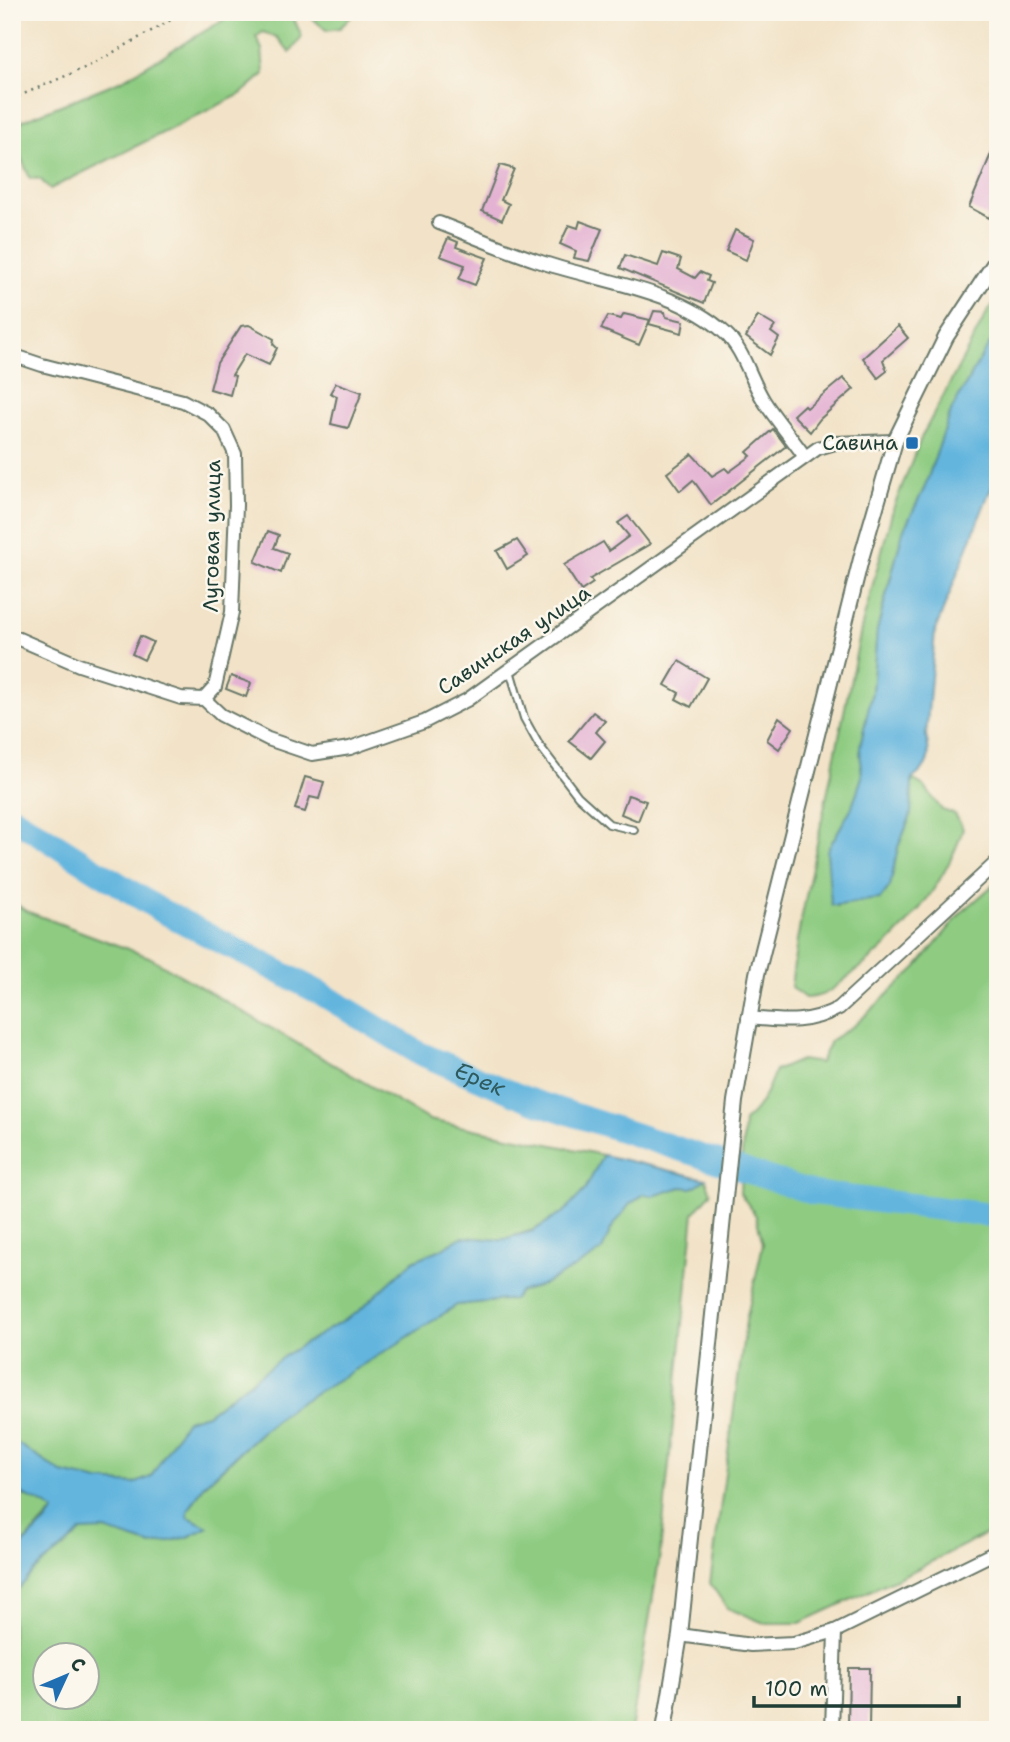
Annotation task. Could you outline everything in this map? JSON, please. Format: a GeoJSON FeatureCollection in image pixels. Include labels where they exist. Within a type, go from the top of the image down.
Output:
{"type":"FeatureCollection","features":[{"type":"Feature","properties":{"kind":"street"},"geometry":{"type":"LineString","coordinates":[[439,223],[537,261],[678,303],[706,320],[724,332],[738,348],[765,403],[805,457]]}},
{"type":"Feature","properties":{"kind":"street"},"geometry":{"type":"LineString","coordinates":[[664,1730],[680,1635],[735,1101],[748,1017],[862,555],[895,441],[946,337],[998,258]]}},
{"type":"Feature","properties":{"kind":"street","name":"Луговая улица"},"geometry":{"type":"LineString","coordinates":[[12,355],[183,401],[208,414],[224,430],[235,454],[232,612],[215,687],[204,699]]}},
{"type":"Feature","properties":{"kind":"street","name":"Савинская улица"},"geometry":{"type":"LineString","coordinates":[[204,699],[221,715],[268,739],[312,754],[350,748],[424,722],[467,700],[818,448],[835,443],[895,441]]}},
{"type":"Feature","properties":{"kind":"street"},"geometry":{"type":"LineString","coordinates":[[12,636],[79,665],[181,698],[204,699]]}},
{"type":"Feature","properties":{"kind":"street"},"geometry":{"type":"LineString","coordinates":[[748,1017],[794,1022],[828,1014],[839,1008],[998,861]]}},
{"type":"Feature","properties":{"kind":"street"},"geometry":{"type":"LineString","coordinates":[[680,1635],[751,1645],[794,1643],[835,1631],[998,1551]]}},
{"type":"Feature","properties":{"kind":"street"},"geometry":{"type":"LineString","coordinates":[[832,1730],[835,1631]]}},
{"type":"Feature","properties":{"kind":"lane"},"geometry":{"type":"LineString","coordinates":[[510,670],[524,718],[539,745],[570,786],[609,824],[634,830]]}},
{"type":"Feature","properties":{"kind":"path"},"geometry":{"type":"LineString","coordinates":[[12,99],[89,66],[185,12]]}},
{"type":"Feature","properties":{"kind":"green space"},"geometry":{"type":"Polygon","coordinates":[[[237,12],[294,12],[294,19],[302,37],[290,53],[277,37],[263,32],[256,37],[262,49],[264,74],[241,94],[50,189],[40,179],[30,178],[12,138],[12,125],[122,80],[237,12]]]}},
{"type":"Feature","properties":{"kind":"green space"},"geometry":{"type":"Polygon","coordinates":[[[305,12],[356,12],[340,28],[326,30],[305,12]]]}},
{"type":"Feature","properties":{"kind":"green space"},"geometry":{"type":"Polygon","coordinates":[[[998,299],[998,333],[952,409],[924,489],[903,532],[890,579],[877,631],[872,692],[860,747],[862,777],[852,807],[827,851],[837,906],[857,900],[880,899],[890,886],[898,847],[911,815],[912,779],[924,786],[942,810],[955,814],[963,829],[955,851],[932,891],[903,928],[870,960],[835,987],[820,996],[805,998],[791,987],[797,940],[862,625],[893,509],[922,436],[988,311],[998,299]]]}},
{"type":"Feature","properties":{"kind":"green space"},"geometry":{"type":"Polygon","coordinates":[[[998,881],[998,1528],[800,1623],[764,1623],[727,1608],[710,1583],[746,1321],[763,1244],[756,1216],[740,1193],[744,1121],[759,1105],[775,1071],[801,1060],[820,1063],[830,1041],[855,1025],[917,967],[961,913],[998,881]]]}},
{"type":"Feature","properties":{"kind":"green space"},"geometry":{"type":"Polygon","coordinates":[[[12,901],[26,911],[149,957],[429,1120],[603,1155],[585,1190],[566,1211],[533,1230],[501,1240],[462,1237],[413,1261],[358,1312],[287,1354],[207,1414],[186,1420],[151,1477],[134,1484],[99,1481],[62,1473],[12,1440],[12,901]]]}},
{"type":"Feature","properties":{"kind":"green space"},"geometry":{"type":"Polygon","coordinates":[[[706,1179],[711,1193],[694,1213],[660,1554],[631,1730],[12,1730],[12,1594],[36,1569],[81,1531],[105,1529],[152,1545],[188,1537],[207,1527],[188,1517],[188,1511],[204,1486],[289,1409],[457,1305],[514,1299],[519,1292],[542,1285],[602,1250],[611,1229],[629,1205],[644,1194],[653,1196],[681,1187],[692,1188],[706,1179]]]}},
{"type":"Feature","properties":{"kind":"green space"},"geometry":{"type":"Polygon","coordinates":[[[12,1488],[54,1511],[12,1555],[12,1488]]]}},
{"type":"Feature","properties":{"kind":"water"},"geometry":{"type":"Polygon","coordinates":[[[998,333],[998,478],[989,493],[935,631],[926,736],[928,760],[912,779],[911,815],[898,847],[890,886],[880,899],[831,905],[827,851],[852,807],[862,777],[860,747],[872,692],[877,631],[903,531],[924,489],[952,409],[998,333]]]}},
{"type":"Feature","properties":{"kind":"water"},"geometry":{"type":"Polygon","coordinates":[[[603,1155],[706,1179],[692,1188],[681,1187],[653,1196],[644,1194],[629,1205],[611,1229],[602,1250],[587,1261],[542,1285],[519,1292],[514,1299],[457,1305],[289,1409],[204,1485],[188,1511],[188,1517],[208,1527],[188,1537],[152,1545],[105,1530],[81,1531],[36,1569],[12,1594],[12,1555],[54,1511],[12,1488],[12,1440],[62,1473],[99,1481],[134,1484],[151,1477],[186,1420],[207,1414],[287,1354],[358,1312],[413,1261],[462,1237],[501,1240],[533,1231],[565,1211],[585,1190],[603,1155]]]}},
{"type":"Feature","properties":{"kind":"building"},"geometry":{"type":"Polygon","coordinates":[[[998,137],[998,203],[989,218],[969,207],[998,137]]]}},
{"type":"Feature","properties":{"kind":"building"},"geometry":{"type":"Polygon","coordinates":[[[500,165],[514,169],[501,200],[509,204],[502,220],[482,211],[500,165]]]}},
{"type":"Feature","properties":{"kind":"building"},"geometry":{"type":"Polygon","coordinates":[[[580,221],[602,229],[589,261],[574,258],[576,251],[560,244],[569,225],[578,228],[580,221]]]}},
{"type":"Feature","properties":{"kind":"building"},"geometry":{"type":"Polygon","coordinates":[[[735,230],[754,239],[746,260],[726,251],[735,230]]]}},
{"type":"Feature","properties":{"kind":"building"},"geometry":{"type":"Polygon","coordinates":[[[448,238],[458,242],[456,247],[487,258],[475,285],[459,279],[465,265],[440,256],[448,238]]]}},
{"type":"Feature","properties":{"kind":"building"},"geometry":{"type":"Polygon","coordinates":[[[663,253],[681,259],[678,269],[695,278],[700,272],[709,276],[707,281],[712,283],[704,303],[620,268],[625,255],[658,266],[663,253]]]}},
{"type":"Feature","properties":{"kind":"building"},"geometry":{"type":"Polygon","coordinates":[[[654,311],[665,312],[666,317],[684,321],[682,333],[649,324],[654,311]]]}},
{"type":"Feature","properties":{"kind":"building"},"geometry":{"type":"Polygon","coordinates":[[[624,314],[650,320],[639,345],[601,329],[608,316],[621,319],[624,314]]]}},
{"type":"Feature","properties":{"kind":"building"},"geometry":{"type":"Polygon","coordinates":[[[758,316],[775,326],[771,332],[779,338],[770,355],[746,337],[758,316]]]}},
{"type":"Feature","properties":{"kind":"building"},"geometry":{"type":"Polygon","coordinates":[[[249,325],[274,339],[273,344],[277,348],[269,365],[245,354],[232,375],[235,376],[230,395],[210,389],[217,363],[241,326],[249,325]]]}},
{"type":"Feature","properties":{"kind":"building"},"geometry":{"type":"Polygon","coordinates":[[[898,326],[908,338],[883,360],[887,371],[878,378],[863,358],[898,326]]]}},
{"type":"Feature","properties":{"kind":"building"},"geometry":{"type":"Polygon","coordinates":[[[843,378],[854,389],[820,419],[810,432],[793,415],[804,405],[807,408],[843,378]]]}},
{"type":"Feature","properties":{"kind":"building"},"geometry":{"type":"Polygon","coordinates":[[[336,383],[362,392],[348,428],[331,424],[337,396],[330,393],[336,383]]]}},
{"type":"Feature","properties":{"kind":"building"},"geometry":{"type":"Polygon","coordinates":[[[773,429],[786,446],[711,505],[693,480],[680,491],[667,473],[692,454],[712,476],[725,468],[729,472],[751,456],[747,452],[773,429]]]}},
{"type":"Feature","properties":{"kind":"building"},"geometry":{"type":"Polygon","coordinates":[[[628,516],[650,544],[590,579],[593,583],[581,591],[564,565],[603,542],[609,551],[629,536],[618,523],[628,516]]]}},
{"type":"Feature","properties":{"kind":"building"},"geometry":{"type":"Polygon","coordinates":[[[268,531],[279,535],[274,548],[288,553],[281,573],[255,562],[268,531]]]}},
{"type":"Feature","properties":{"kind":"building"},"geometry":{"type":"Polygon","coordinates":[[[517,540],[528,556],[507,569],[497,551],[517,540]]]}},
{"type":"Feature","properties":{"kind":"building"},"geometry":{"type":"Polygon","coordinates":[[[140,636],[153,642],[144,660],[132,654],[140,636]]]}},
{"type":"Feature","properties":{"kind":"building"},"geometry":{"type":"Polygon","coordinates":[[[679,661],[707,678],[691,707],[676,699],[679,693],[665,685],[679,661]]]}},
{"type":"Feature","properties":{"kind":"building"},"geometry":{"type":"Polygon","coordinates":[[[231,676],[251,683],[246,697],[226,689],[231,676]]]}},
{"type":"Feature","properties":{"kind":"building"},"geometry":{"type":"Polygon","coordinates":[[[593,712],[605,721],[596,732],[605,741],[591,758],[569,741],[593,712]]]}},
{"type":"Feature","properties":{"kind":"building"},"geometry":{"type":"Polygon","coordinates":[[[779,717],[793,728],[779,749],[767,740],[779,717]]]}},
{"type":"Feature","properties":{"kind":"building"},"geometry":{"type":"Polygon","coordinates":[[[305,777],[324,782],[319,799],[310,797],[305,812],[295,809],[305,777]]]}},
{"type":"Feature","properties":{"kind":"building"},"geometry":{"type":"Polygon","coordinates":[[[628,795],[646,801],[638,821],[621,814],[628,795]]]}},
{"type":"Feature","properties":{"kind":"building"},"geometry":{"type":"Polygon","coordinates":[[[849,1668],[870,1668],[869,1730],[848,1730],[849,1668]]]}},
{"type":"Feature","properties":{"kind":"waterway","name":"Ерек"},"geometry":{"type":"LineString","coordinates":[[12,817],[160,910],[322,994],[419,1053],[529,1100],[814,1193],[998,1216]]}},
{"type":"Feature","properties":{"kind":"place","name":"Савина"},"geometry":{"type":"Point","coordinates":[912,443]}}]}
